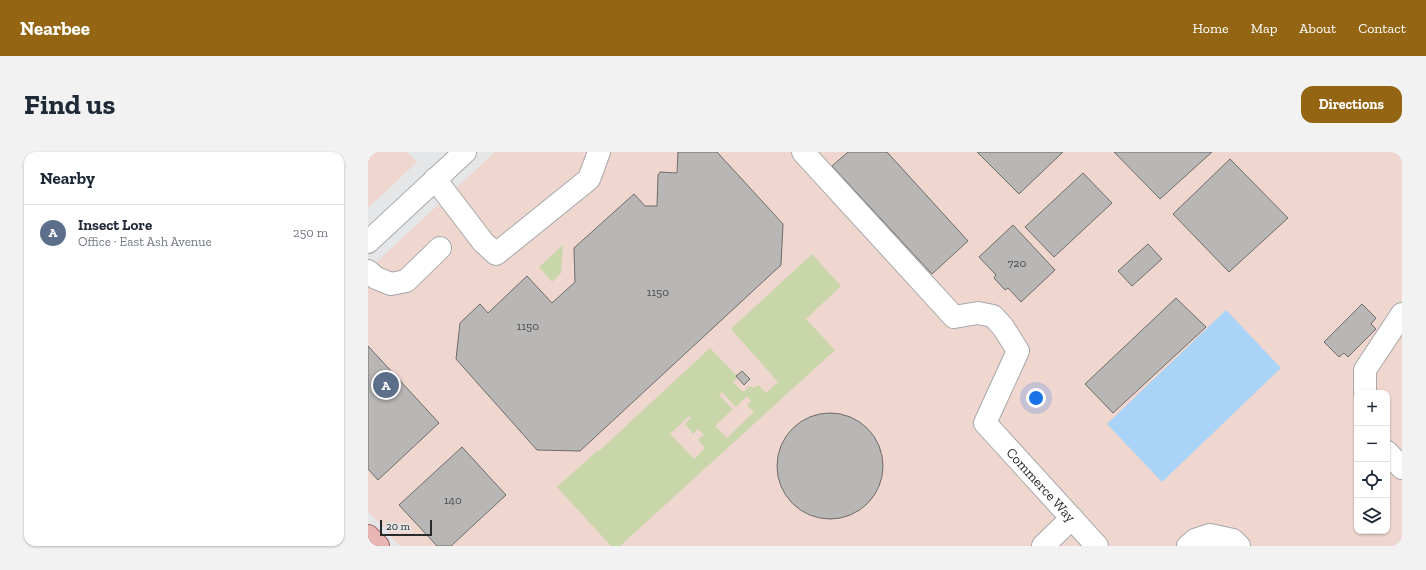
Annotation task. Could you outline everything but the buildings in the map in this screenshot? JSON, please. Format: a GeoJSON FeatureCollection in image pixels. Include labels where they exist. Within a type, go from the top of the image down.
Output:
{"type":"FeatureCollection","features":[{"type":"Feature","properties":{"kind":"main road"},"geometry":{"type":"LineString","coordinates":[[368,536],[378,546]]}},
{"type":"Feature","properties":{"kind":"street"},"geometry":{"type":"LineString","coordinates":[[368,242],[465,152]]}},
{"type":"Feature","properties":{"kind":"street"},"geometry":{"type":"LineString","coordinates":[[436,179],[483,242],[496,254],[589,179],[599,152]]}},
{"type":"Feature","properties":{"kind":"street","name":"Commerce Way"},"geometry":{"type":"LineString","coordinates":[[803,152],[954,317],[978,313],[993,316],[1003,327],[1018,351],[985,424],[1097,546]]}},
{"type":"Feature","properties":{"kind":"street"},"geometry":{"type":"LineString","coordinates":[[368,271],[376,278],[391,284],[406,281],[440,248]]}},
{"type":"Feature","properties":{"kind":"street"},"geometry":{"type":"LineString","coordinates":[[1365,390],[1365,370],[1402,314]]}},
{"type":"Feature","properties":{"kind":"street"},"geometry":{"type":"LineString","coordinates":[[1390,455],[1402,468]]}},
{"type":"Feature","properties":{"kind":"street"},"geometry":{"type":"LineString","coordinates":[[1043,546],[1072,518]]}},
{"type":"Feature","properties":{"kind":"street"},"geometry":{"type":"LineString","coordinates":[[1188,546],[1195,540],[1210,535],[1233,540],[1239,546]]}},
{"type":"Feature","properties":{"kind":"shaded area"},"geometry":{"type":"Polygon","coordinates":[[[368,152],[407,152],[417,162],[368,208],[368,152]]]}},
{"type":"Feature","properties":{"kind":"shaded area"},"geometry":{"type":"Polygon","coordinates":[[[495,152],[1402,152],[1402,546],[400,546],[368,511],[368,270],[495,152]]]}},
{"type":"Feature","properties":{"kind":"green space"},"geometry":{"type":"Polygon","coordinates":[[[563,245],[561,273],[552,282],[539,267],[563,245]]]}},
{"type":"Feature","properties":{"kind":"green space"},"geometry":{"type":"Polygon","coordinates":[[[812,254],[841,286],[806,319],[835,350],[620,546],[611,546],[557,487],[597,451],[599,451],[710,348],[738,377],[733,382],[743,392],[750,386],[754,388],[758,385],[766,393],[778,382],[731,329],[812,254]],[[722,392],[719,395],[733,409],[715,426],[727,438],[754,412],[747,405],[751,401],[747,396],[736,407],[722,392]],[[689,416],[670,434],[694,459],[705,448],[698,440],[704,435],[698,429],[693,434],[685,424],[691,418],[689,416]]]}},
{"type":"Feature","properties":{"kind":"water"},"geometry":{"type":"Polygon","coordinates":[[[1226,310],[1281,368],[1162,482],[1107,424],[1226,310]]]}},
{"type":"Feature","properties":{"kind":"place","name":"Insect Lore"},"geometry":{"type":"Point","coordinates":[386,385]}}]}
